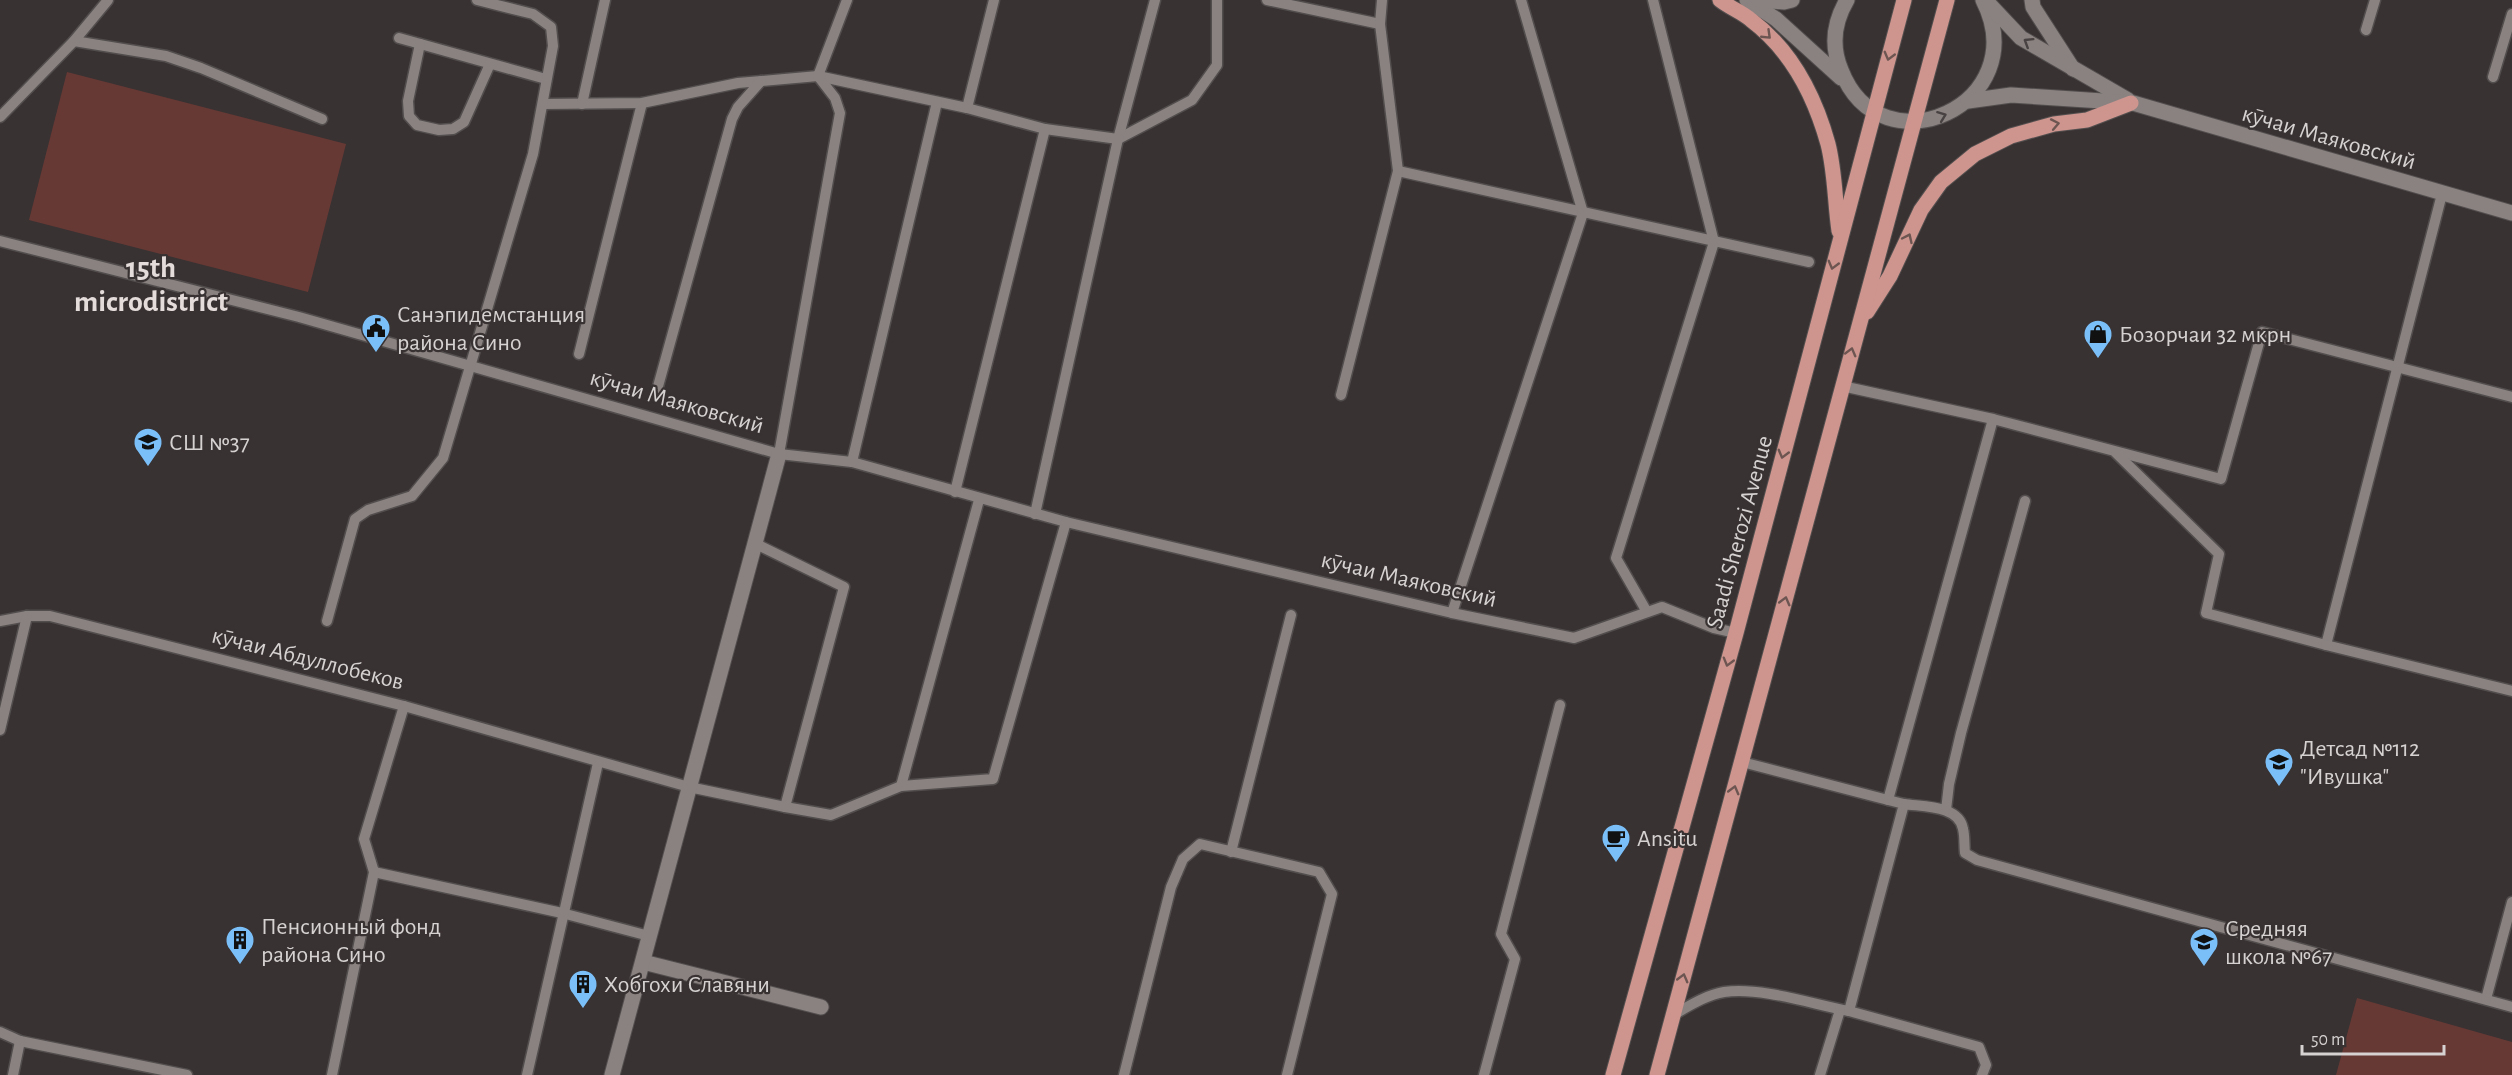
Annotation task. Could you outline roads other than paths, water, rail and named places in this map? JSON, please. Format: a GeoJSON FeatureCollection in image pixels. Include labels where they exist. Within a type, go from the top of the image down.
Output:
{"type":"FeatureCollection","features":[{"type":"Feature","properties":{"kind":"main road"},"geometry":{"type":"LineString","coordinates":[[1720,0],[1752,20],[1776,44],[1793,63],[1811,98],[1828,145],[1840,240]]}},
{"type":"Feature","properties":{"kind":"main road","name":"Saadi Sherozi Avenue"},"geometry":{"type":"LineString","coordinates":[[1613,1075],[1736,633],[1904,0]]}},
{"type":"Feature","properties":{"kind":"main road"},"geometry":{"type":"LineString","coordinates":[[1657,1075],[1912,122],[1947,0]]}},
{"type":"Feature","properties":{"kind":"main road"},"geometry":{"type":"LineString","coordinates":[[1858,325],[1890,276],[1921,210],[1941,182],[1949,175],[1975,154],[2011,136],[2054,124],[2087,120],[2132,103]]}},
{"type":"Feature","properties":{"kind":"street"},"geometry":{"type":"LineString","coordinates":[[1747,0],[1776,18],[1845,82]]}},
{"type":"Feature","properties":{"kind":"street"},"geometry":{"type":"LineString","coordinates":[[1759,0],[1784,2],[1792,0]]}},
{"type":"Feature","properties":{"kind":"street","name":"кӯчаи Маяковский"},"geometry":{"type":"LineString","coordinates":[[1847,0],[1840,12],[1835,36],[1836,59],[1845,82],[1858,98],[1874,111],[1893,119],[1912,122],[1933,120],[1952,112],[1968,101],[1983,83],[1992,61],[1994,38],[1990,15],[1984,0]]}},
{"type":"Feature","properties":{"kind":"street","name":"кӯчаи Маяковский"},"geometry":{"type":"LineString","coordinates":[[1984,0],[2021,39],[2132,103]]}},
{"type":"Feature","properties":{"kind":"street"},"geometry":{"type":"LineString","coordinates":[[2032,0],[2033,7],[2073,69]]}},
{"type":"Feature","properties":{"kind":"street","name":"кӯчаи Маяковский"},"geometry":{"type":"LineString","coordinates":[[1968,101],[2012,95],[2132,103],[2512,213]]}},
{"type":"Feature","properties":{"kind":"street"},"geometry":{"type":"LineString","coordinates":[[612,1075],[779,454]]}},
{"type":"Feature","properties":{"kind":"street"},"geometry":{"type":"LineString","coordinates":[[643,962],[821,1007]]}},
{"type":"Feature","properties":{"kind":"lane"},"geometry":{"type":"LineString","coordinates":[[0,117],[74,40],[108,0]]}},
{"type":"Feature","properties":{"kind":"lane"},"geometry":{"type":"LineString","coordinates":[[327,621],[355,519],[368,510],[412,496],[443,458],[533,154],[553,46],[551,27],[532,14],[477,0]]}},
{"type":"Feature","properties":{"kind":"lane"},"geometry":{"type":"LineString","coordinates":[[582,104],[605,0]]}},
{"type":"Feature","properties":{"kind":"lane"},"geometry":{"type":"LineString","coordinates":[[818,76],[847,0]]}},
{"type":"Feature","properties":{"kind":"lane"},"geometry":{"type":"LineString","coordinates":[[967,108],[994,0]]}},
{"type":"Feature","properties":{"kind":"lane"},"geometry":{"type":"LineString","coordinates":[[1035,514],[1118,139],[1155,0]]}},
{"type":"Feature","properties":{"kind":"lane"},"geometry":{"type":"LineString","coordinates":[[543,104],[642,104],[738,83],[818,76],[967,108],[1045,129],[1118,139],[1192,100],[1217,65],[1217,0]]}},
{"type":"Feature","properties":{"kind":"lane"},"geometry":{"type":"LineString","coordinates":[[1267,0],[1380,24]]}},
{"type":"Feature","properties":{"kind":"lane"},"geometry":{"type":"LineString","coordinates":[[1341,395],[1398,171],[1380,24],[1382,0]]}},
{"type":"Feature","properties":{"kind":"lane"},"geometry":{"type":"LineString","coordinates":[[1452,613],[1583,213],[1521,0]]}},
{"type":"Feature","properties":{"kind":"lane"},"geometry":{"type":"LineString","coordinates":[[1647,612],[1616,558],[1714,242],[1653,0]]}},
{"type":"Feature","properties":{"kind":"lane"},"geometry":{"type":"LineString","coordinates":[[2366,30],[2375,0]]}},
{"type":"Feature","properties":{"kind":"lane"},"geometry":{"type":"LineString","coordinates":[[2493,77],[2512,14]]}},
{"type":"Feature","properties":{"kind":"lane"},"geometry":{"type":"LineString","coordinates":[[399,38],[546,79]]}},
{"type":"Feature","properties":{"kind":"lane"},"geometry":{"type":"LineString","coordinates":[[74,40],[166,56],[201,68],[322,119]]}},
{"type":"Feature","properties":{"kind":"lane"},"geometry":{"type":"LineString","coordinates":[[420,44],[408,100],[409,116],[417,125],[439,130],[453,129],[464,122],[490,64]]}},
{"type":"Feature","properties":{"kind":"lane"},"geometry":{"type":"LineString","coordinates":[[779,454],[840,113],[835,98],[818,76]]}},
{"type":"Feature","properties":{"kind":"lane"},"geometry":{"type":"LineString","coordinates":[[657,390],[732,119],[738,107],[761,81]]}},
{"type":"Feature","properties":{"kind":"lane"},"geometry":{"type":"LineString","coordinates":[[852,462],[937,102]]}},
{"type":"Feature","properties":{"kind":"lane"},"geometry":{"type":"LineString","coordinates":[[579,354],[642,104]]}},
{"type":"Feature","properties":{"kind":"lane"},"geometry":{"type":"LineString","coordinates":[[955,492],[1045,129]]}},
{"type":"Feature","properties":{"kind":"lane"},"geometry":{"type":"LineString","coordinates":[[1398,171],[1809,262]]}},
{"type":"Feature","properties":{"kind":"lane"},"geometry":{"type":"LineString","coordinates":[[2326,645],[2442,194]]}},
{"type":"Feature","properties":{"kind":"lane","name":"кӯчаи Маяковский"},"geometry":{"type":"LineString","coordinates":[[0,241],[299,317],[779,454],[852,462],[979,500],[1066,522],[1452,613],[1574,638],[1662,607],[1714,628],[1736,633]]}},
{"type":"Feature","properties":{"kind":"lane"},"geometry":{"type":"LineString","coordinates":[[1842,386],[1993,419],[2221,479],[2262,332],[2512,397]]}},
{"type":"Feature","properties":{"kind":"lane"},"geometry":{"type":"LineString","coordinates":[[1888,800],[1993,419]]}},
{"type":"Feature","properties":{"kind":"lane"},"geometry":{"type":"LineString","coordinates":[[2114,451],[2219,554],[2206,613],[2512,691]]}},
{"type":"Feature","properties":{"kind":"lane"},"geometry":{"type":"LineString","coordinates":[[901,786],[979,500]]}},
{"type":"Feature","properties":{"kind":"lane"},"geometry":{"type":"LineString","coordinates":[[1946,810],[1949,784],[1961,733],[2025,501]]}},
{"type":"Feature","properties":{"kind":"lane"},"geometry":{"type":"LineString","coordinates":[[689,787],[831,814],[901,786],[993,779],[1066,522]]}},
{"type":"Feature","properties":{"kind":"lane"},"geometry":{"type":"LineString","coordinates":[[754,543],[844,587],[785,807]]}},
{"type":"Feature","properties":{"kind":"lane"},"geometry":{"type":"LineString","coordinates":[[1231,852],[1291,615]]}},
{"type":"Feature","properties":{"kind":"lane"},"geometry":{"type":"LineString","coordinates":[[0,729],[27,616]]}},
{"type":"Feature","properties":{"kind":"lane","name":"кӯчаи Абдуллобеков"},"geometry":{"type":"LineString","coordinates":[[0,621],[27,616],[50,616],[404,706],[689,787]]}},
{"type":"Feature","properties":{"kind":"lane"},"geometry":{"type":"LineString","coordinates":[[1484,1075],[1515,958],[1501,934],[1560,705]]}},
{"type":"Feature","properties":{"kind":"lane"},"geometry":{"type":"LineString","coordinates":[[332,1075],[374,872],[364,839],[404,706]]}},
{"type":"Feature","properties":{"kind":"lane"},"geometry":{"type":"LineString","coordinates":[[1742,762],[1904,804],[1946,810],[1958,817],[1963,827],[1965,853],[1977,860],[2512,1006]]}},
{"type":"Feature","properties":{"kind":"lane"},"geometry":{"type":"LineString","coordinates":[[527,1075],[562,913],[598,763]]}},
{"type":"Feature","properties":{"kind":"lane"},"geometry":{"type":"LineString","coordinates":[[1820,1075],[1845,1011],[1904,804]]}},
{"type":"Feature","properties":{"kind":"lane"},"geometry":{"type":"LineString","coordinates":[[1124,1075],[1171,887],[1183,859],[1200,844],[1319,872],[1332,894],[1287,1075]]}},
{"type":"Feature","properties":{"kind":"lane"},"geometry":{"type":"LineString","coordinates":[[374,872],[562,913],[649,936]]}},
{"type":"Feature","properties":{"kind":"lane"},"geometry":{"type":"LineString","coordinates":[[2486,999],[2512,902]]}},
{"type":"Feature","properties":{"kind":"lane"},"geometry":{"type":"LineString","coordinates":[[1673,1015],[1698,1001],[1724,992],[1754,992],[1845,1011],[1980,1047],[1986,1065],[1982,1075]]}},
{"type":"Feature","properties":{"kind":"lane"},"geometry":{"type":"LineString","coordinates":[[0,1032],[20,1041],[187,1075]]}},
{"type":"Feature","properties":{"kind":"lane"},"geometry":{"type":"LineString","coordinates":[[13,1075],[20,1041]]}},
{"type":"Feature","properties":{"kind":"place","name":"Санэпидемстанция района Сино"},"geometry":{"type":"Point","coordinates":[376,354]}},
{"type":"Feature","properties":{"kind":"place","name":"Бозорчаи 32 мкрн"},"geometry":{"type":"Point","coordinates":[2098,360]}},
{"type":"Feature","properties":{"kind":"place","name":"СШ №37"},"geometry":{"type":"Point","coordinates":[148,468]}},
{"type":"Feature","properties":{"kind":"place","name":"Детсад №112 \"Ивушка\""},"geometry":{"type":"Point","coordinates":[2279,788]}},
{"type":"Feature","properties":{"kind":"place","name":"Ansitu"},"geometry":{"type":"Point","coordinates":[1616,864]}},
{"type":"Feature","properties":{"kind":"place","name":"Пенсионный фонд района Сино"},"geometry":{"type":"Point","coordinates":[240,966]}},
{"type":"Feature","properties":{"kind":"place","name":"Средняя школа №67"},"geometry":{"type":"Point","coordinates":[2204,968]}},
{"type":"Feature","properties":{"kind":"place","name":"Хобгохи Славяни"},"geometry":{"type":"Point","coordinates":[583,1010]}},
{"type":"Feature","properties":{"kind":"district","name":"15th microdistrict"},"geometry":{"type":"Point","coordinates":[151,284]}}]}
